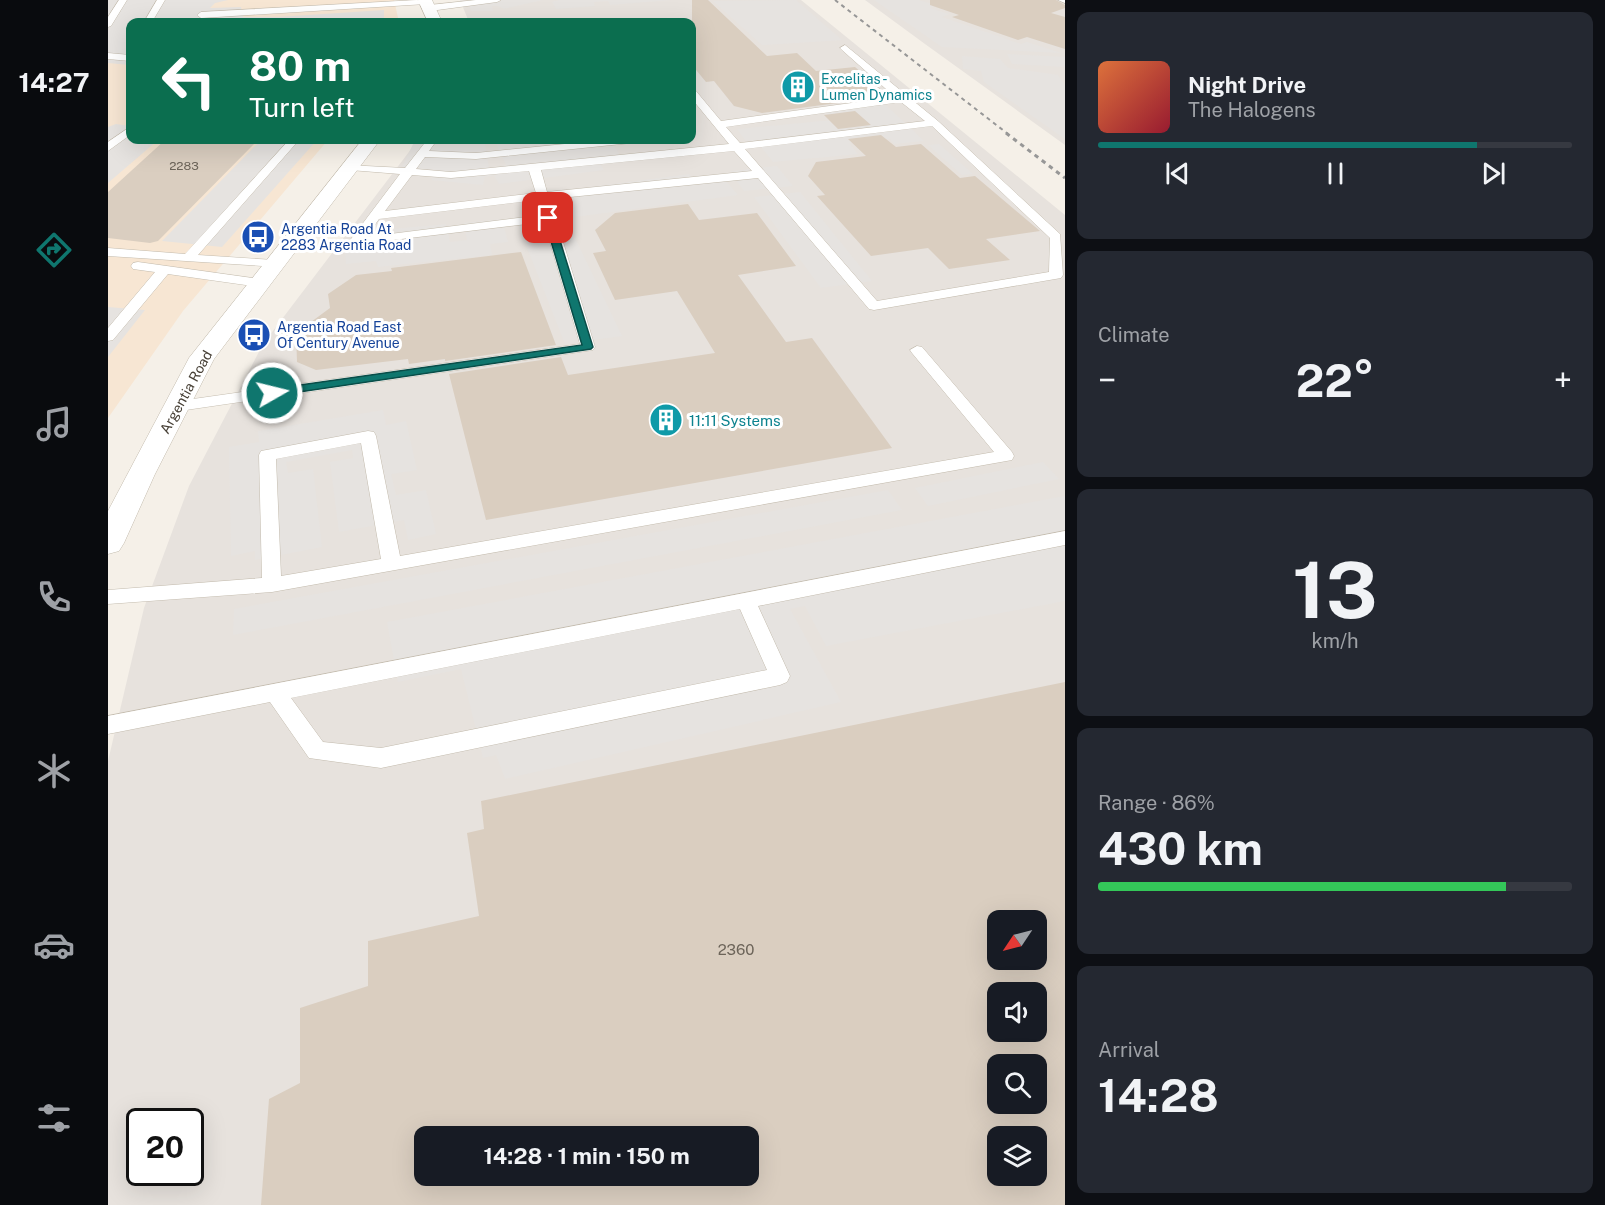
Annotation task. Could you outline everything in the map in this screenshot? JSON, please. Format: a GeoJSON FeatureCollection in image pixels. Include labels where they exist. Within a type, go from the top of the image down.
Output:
{"type":"FeatureCollection","features":[{"type":"Feature","properties":{"kind":"street"},"geometry":{"type":"LineString","coordinates":[[427,3],[433,18]]}},
{"type":"Feature","properties":{"kind":"street","name":"Argentia Road"},"geometry":{"type":"LineString","coordinates":[[108,543],[141,474],[179,406],[202,358],[368,144]]}},
{"type":"Feature","properties":{"kind":"lane"},"geometry":{"type":"LineString","coordinates":[[108,24],[123,0]]}},
{"type":"Feature","properties":{"kind":"lane"},"geometry":{"type":"LineString","coordinates":[[150,18],[161,0]]}},
{"type":"Feature","properties":{"kind":"lane"},"geometry":{"type":"LineString","coordinates":[[201,15],[362,2],[427,3],[497,0]]}},
{"type":"Feature","properties":{"kind":"lane"},"geometry":{"type":"LineString","coordinates":[[360,16],[362,2]]}},
{"type":"Feature","properties":{"kind":"lane"},"geometry":{"type":"LineString","coordinates":[[696,99],[710,119],[761,174],[874,306],[1056,275],[1056,237],[934,123],[845,48]]}},
{"type":"Feature","properties":{"kind":"lane"},"geometry":{"type":"LineString","coordinates":[[108,56],[126,59]]}},
{"type":"Feature","properties":{"kind":"lane"},"geometry":{"type":"LineString","coordinates":[[108,67],[126,61]]}},
{"type":"Feature","properties":{"kind":"lane"},"geometry":{"type":"LineString","coordinates":[[710,119],[903,99]]}},
{"type":"Feature","properties":{"kind":"lane"},"geometry":{"type":"LineString","coordinates":[[350,167],[451,175],[737,147],[934,123]]}},
{"type":"Feature","properties":{"kind":"lane"},"geometry":{"type":"LineString","coordinates":[[108,148],[126,134]]}},
{"type":"Feature","properties":{"kind":"lane"},"geometry":{"type":"LineString","coordinates":[[188,258],[290,144]]}},
{"type":"Feature","properties":{"kind":"lane"},"geometry":{"type":"LineString","coordinates":[[429,144],[356,242],[548,218]]}},
{"type":"Feature","properties":{"kind":"lane"},"geometry":{"type":"LineString","coordinates":[[421,154],[476,156],[592,144]]}},
{"type":"Feature","properties":{"kind":"lane"},"geometry":{"type":"LineString","coordinates":[[179,406],[588,347],[534,167]]}},
{"type":"Feature","properties":{"kind":"lane"},"geometry":{"type":"LineString","coordinates":[[376,216],[542,196],[761,174]]}},
{"type":"Feature","properties":{"kind":"lane"},"geometry":{"type":"LineString","coordinates":[[108,252],[188,258],[267,274]]}},
{"type":"Feature","properties":{"kind":"lane"},"geometry":{"type":"LineString","coordinates":[[108,262],[164,270],[267,274]]}},
{"type":"Feature","properties":{"kind":"lane"},"geometry":{"type":"LineString","coordinates":[[108,338],[164,270]]}},
{"type":"Feature","properties":{"kind":"lane"},"geometry":{"type":"LineString","coordinates":[[108,597],[272,585],[1006,456],[917,350]]}},
{"type":"Feature","properties":{"kind":"lane"},"geometry":{"type":"LineString","coordinates":[[272,585],[267,456],[368,435],[392,565]]}},
{"type":"Feature","properties":{"kind":"lane"},"geometry":{"type":"LineString","coordinates":[[108,724],[1065,538]]}},
{"type":"Feature","properties":{"kind":"lane"},"geometry":{"type":"LineString","coordinates":[[274,691],[317,750],[381,758],[780,676],[746,600]]}},
{"type":"Feature","properties":{"kind":"shaded area"},"geometry":{"type":"Polygon","coordinates":[[[108,0],[394,0],[398,18],[126,18],[126,144],[325,144],[183,311],[108,418],[108,0]]]}},
{"type":"Feature","properties":{"kind":"shaded area"},"geometry":{"type":"Polygon","coordinates":[[[108,0],[228,0],[215,3],[210,8],[241,7],[243,17],[384,10],[384,18],[126,18],[126,65],[108,63],[108,0]]]}},
{"type":"Feature","properties":{"kind":"shaded area"},"geometry":{"type":"Polygon","coordinates":[[[460,0],[801,0],[1065,215],[1065,1205],[108,1205],[108,761],[144,608],[189,486],[263,344],[415,144],[696,144],[696,18],[467,18],[460,0]]]}},
{"type":"Feature","properties":{"kind":"shaded area"},"geometry":{"type":"Polygon","coordinates":[[[494,0],[543,0],[504,9],[492,6],[493,11],[471,11],[468,3],[494,0]]]}},
{"type":"Feature","properties":{"kind":"shaded area"},"geometry":{"type":"Polygon","coordinates":[[[559,0],[671,0],[610,5],[608,1],[594,2],[595,6],[556,9],[552,2],[559,0]]]}},
{"type":"Feature","properties":{"kind":"shaded area"},"geometry":{"type":"Polygon","coordinates":[[[796,0],[842,40],[762,45],[713,1],[796,0]]]}},
{"type":"Feature","properties":{"kind":"shaded area"},"geometry":{"type":"Polygon","coordinates":[[[865,0],[1065,0],[1065,145],[925,44],[865,0]]]}},
{"type":"Feature","properties":{"kind":"shaded area"},"geometry":{"type":"Polygon","coordinates":[[[874,0],[919,0],[935,5],[930,8],[949,14],[942,17],[1021,44],[1027,42],[1061,53],[942,47],[874,0]]]}},
{"type":"Feature","properties":{"kind":"shaded area"},"geometry":{"type":"Polygon","coordinates":[[[1007,54],[1065,57],[1065,67],[1012,64],[1007,54]]]}},
{"type":"Feature","properties":{"kind":"shaded area"},"geometry":{"type":"Polygon","coordinates":[[[962,56],[1000,59],[1008,68],[1058,75],[1065,86],[1065,139],[984,82],[981,71],[963,69],[962,56]]]}},
{"type":"Feature","properties":{"kind":"shaded area"},"geometry":{"type":"Polygon","coordinates":[[[885,104],[924,141],[894,144],[890,139],[849,143],[858,154],[773,162],[761,147],[751,148],[737,129],[833,120],[824,110],[885,104]]]}},
{"type":"Feature","properties":{"kind":"shaded area"},"geometry":{"type":"Polygon","coordinates":[[[116,124],[126,125],[126,144],[153,144],[108,183],[108,127],[116,124]]]}},
{"type":"Feature","properties":{"kind":"shaded area"},"geometry":{"type":"Polygon","coordinates":[[[257,144],[313,144],[222,247],[162,241],[257,144]]]}},
{"type":"Feature","properties":{"kind":"shaded area"},"geometry":{"type":"Polygon","coordinates":[[[413,144],[485,144],[489,169],[506,165],[496,144],[596,144],[598,148],[614,146],[622,158],[599,162],[604,170],[499,184],[494,175],[485,177],[483,185],[431,180],[437,170],[402,167],[413,144]]]}},
{"type":"Feature","properties":{"kind":"shaded area"},"geometry":{"type":"Polygon","coordinates":[[[939,144],[973,174],[962,175],[928,145],[939,144]]]}},
{"type":"Feature","properties":{"kind":"shaded area"},"geometry":{"type":"Polygon","coordinates":[[[777,166],[793,186],[744,191],[730,171],[777,166]]]}},
{"type":"Feature","properties":{"kind":"shaded area"},"geometry":{"type":"Polygon","coordinates":[[[689,174],[696,183],[724,179],[738,195],[575,217],[560,191],[689,174]]]}},
{"type":"Feature","properties":{"kind":"shaded area"},"geometry":{"type":"Polygon","coordinates":[[[800,192],[872,281],[821,288],[754,197],[800,192]]]}},
{"type":"Feature","properties":{"kind":"shaded area"},"geometry":{"type":"Polygon","coordinates":[[[565,217],[622,336],[565,344],[517,222],[565,217]]]}},
{"type":"Feature","properties":{"kind":"shaded area"},"geometry":{"type":"Polygon","coordinates":[[[502,219],[508,242],[490,244],[492,255],[378,267],[376,261],[346,264],[345,250],[395,245],[393,229],[446,224],[450,242],[467,240],[464,223],[502,219]]]}},
{"type":"Feature","properties":{"kind":"shaded area"},"geometry":{"type":"Polygon","coordinates":[[[108,307],[145,310],[108,357],[108,307]]]}},
{"type":"Feature","properties":{"kind":"shaded area"},"geometry":{"type":"Polygon","coordinates":[[[383,410],[386,425],[406,421],[417,470],[391,474],[396,495],[426,490],[436,534],[408,540],[404,520],[339,532],[330,462],[353,458],[352,450],[286,462],[288,473],[313,469],[322,547],[255,560],[255,551],[231,556],[229,447],[259,442],[258,431],[383,410]]]}},
{"type":"Feature","properties":{"kind":"shaded area"},"geometry":{"type":"Polygon","coordinates":[[[1043,462],[1059,479],[928,506],[915,488],[1043,462]]]}},
{"type":"Feature","properties":{"kind":"shaded area"},"geometry":{"type":"Polygon","coordinates":[[[888,490],[902,510],[233,635],[234,609],[888,490]]]}},
{"type":"Feature","properties":{"kind":"shaded area"},"geometry":{"type":"Polygon","coordinates":[[[1065,496],[1065,601],[826,646],[805,606],[790,609],[841,702],[505,779],[496,755],[483,758],[461,669],[398,682],[387,622],[1065,496]]]}},
{"type":"Feature","properties":{"kind":"building","name":"Excelitas - Lumen Dynamics"},"geometry":{"type":"Polygon","coordinates":[[[692,0],[708,0],[767,56],[797,53],[816,71],[855,67],[884,92],[840,97],[845,102],[762,113],[734,106],[714,81],[706,82],[696,70],[696,18],[692,18],[692,0]]]}},
{"type":"Feature","properties":{"kind":"building"},"geometry":{"type":"Polygon","coordinates":[[[930,0],[1056,0],[1065,5],[1065,8],[1051,13],[1065,17],[1065,49],[1027,37],[1018,40],[952,17],[959,15],[930,5],[930,0]]]}},
{"type":"Feature","properties":{"kind":"building"},"geometry":{"type":"Polygon","coordinates":[[[855,111],[871,125],[838,129],[824,115],[855,111]]]}},
{"type":"Feature","properties":{"kind":"building"},"geometry":{"type":"Polygon","coordinates":[[[881,135],[896,147],[921,144],[960,178],[975,176],[1040,231],[986,239],[1010,260],[949,269],[928,248],[871,256],[817,196],[825,195],[808,176],[816,162],[866,156],[848,139],[881,135]]]}},
{"type":"Feature","properties":{"kind":"building"},"geometry":{"type":"Polygon","coordinates":[[[161,144],[254,144],[158,241],[150,243],[108,238],[108,192],[161,144]]]}},
{"type":"Feature","properties":{"kind":"building","name":"11:11 Systems"},"geometry":{"type":"Polygon","coordinates":[[[688,204],[699,220],[757,213],[796,266],[738,275],[786,342],[812,338],[892,448],[486,520],[449,374],[561,357],[568,375],[715,353],[677,291],[615,300],[593,253],[606,251],[595,230],[615,213],[688,204]]]}},
{"type":"Feature","properties":{"kind":"building"},"geometry":{"type":"Polygon","coordinates":[[[521,252],[556,345],[409,364],[408,359],[316,370],[297,362],[296,333],[330,308],[328,294],[356,275],[392,271],[391,268],[521,252]]]}},
{"type":"Feature","properties":{"kind":"building"},"geometry":{"type":"Polygon","coordinates":[[[1065,682],[1065,1205],[261,1205],[269,1099],[300,1083],[300,1008],[368,986],[368,941],[479,916],[467,833],[484,829],[481,801],[1065,682]]]}},
{"type":"Feature","properties":{"kind":"railway"},"geometry":{"type":"LineString","coordinates":[[835,0],[1008,134]]}},
{"type":"Feature","properties":{"kind":"railway"},"geometry":{"type":"LineString","coordinates":[[1006,133],[1065,178]]}},
{"type":"Feature","properties":{"kind":"place","name":"Excelitas - Lumen Dynamics"},"geometry":{"type":"Point","coordinates":[798,87]}},
{"type":"Feature","properties":{"kind":"place","name":"Argentia Road At 2283 Argentia Road"},"geometry":{"type":"Point","coordinates":[258,237]}},
{"type":"Feature","properties":{"kind":"place","name":"Argentia Road East Of Century Avenue"},"geometry":{"type":"Point","coordinates":[254,335]}},
{"type":"Feature","properties":{"kind":"place","name":"11:11 Systems"},"geometry":{"type":"Point","coordinates":[666,420]}},
{"type":"Feature","properties":{"kind":"route"},"geometry":{"type":"LineString","coordinates":[[272,393],[588,347],[548,218]]}}]}
